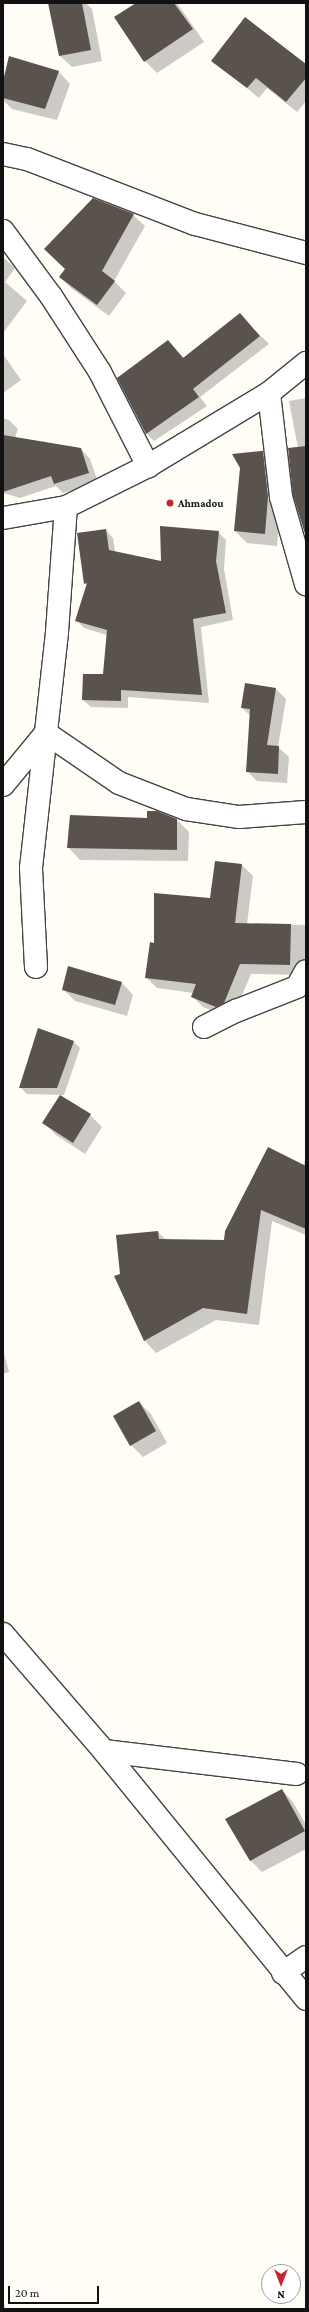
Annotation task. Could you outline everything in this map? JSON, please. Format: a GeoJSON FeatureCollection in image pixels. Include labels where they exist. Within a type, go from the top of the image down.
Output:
{"type":"FeatureCollection","features":[{"type":"Feature","properties":{"kind":"street"},"geometry":{"type":"LineString","coordinates":[[3,154],[27,159],[195,224],[306,253]]}},
{"type":"Feature","properties":{"kind":"street"},"geometry":{"type":"LineString","coordinates":[[3,231],[52,296],[100,372],[148,466]]}},
{"type":"Feature","properties":{"kind":"street"},"geometry":{"type":"LineString","coordinates":[[3,518],[66,507],[148,466],[269,393],[306,363]]}},
{"type":"Feature","properties":{"kind":"street"},"geometry":{"type":"LineString","coordinates":[[269,393],[281,497],[306,584]]}},
{"type":"Feature","properties":{"kind":"street"},"geometry":{"type":"LineString","coordinates":[[36,967],[31,868],[57,632],[66,507]]}},
{"type":"Feature","properties":{"kind":"street"},"geometry":{"type":"LineString","coordinates":[[3,785],[46,733]]}},
{"type":"Feature","properties":{"kind":"street"},"geometry":{"type":"LineString","coordinates":[[46,733],[118,783],[186,809],[239,817],[306,812]]}},
{"type":"Feature","properties":{"kind":"street"},"geometry":{"type":"LineString","coordinates":[[204,1027],[236,1011],[297,987],[306,971]]}},
{"type":"Feature","properties":{"kind":"street"},"geometry":{"type":"LineString","coordinates":[[3,1634],[104,1751],[283,1973],[306,1999]]}},
{"type":"Feature","properties":{"kind":"street"},"geometry":{"type":"LineString","coordinates":[[104,1751],[297,1774]]}},
{"type":"Feature","properties":{"kind":"street"},"geometry":{"type":"LineString","coordinates":[[283,1973],[306,1957]]}},
{"type":"Feature","properties":{"kind":"building"},"geometry":{"type":"Polygon","coordinates":[[[48,3],[82,3],[91,50],[59,56],[48,3]]]}},
{"type":"Feature","properties":{"kind":"building"},"geometry":{"type":"Polygon","coordinates":[[[136,3],[174,3],[193,29],[144,62],[114,17],[136,3]]]}},
{"type":"Feature","properties":{"kind":"building"},"geometry":{"type":"Polygon","coordinates":[[[245,17],[306,64],[306,78],[286,102],[256,78],[247,88],[211,61],[245,17]]]}},
{"type":"Feature","properties":{"kind":"building"},"geometry":{"type":"Polygon","coordinates":[[[9,56],[59,71],[45,109],[3,98],[3,81],[9,56]]]}},
{"type":"Feature","properties":{"kind":"building"},"geometry":{"type":"Polygon","coordinates":[[[93,198],[134,214],[102,271],[115,281],[97,305],[59,277],[65,269],[44,249],[93,198]]]}},
{"type":"Feature","properties":{"kind":"building"},"geometry":{"type":"Polygon","coordinates":[[[240,313],[260,336],[193,389],[199,397],[146,434],[117,378],[168,340],[183,358],[240,313]]]}},
{"type":"Feature","properties":{"kind":"building"},"geometry":{"type":"Polygon","coordinates":[[[3,435],[81,448],[89,473],[54,484],[51,476],[3,492],[3,435]]]}},
{"type":"Feature","properties":{"kind":"building"},"geometry":{"type":"Polygon","coordinates":[[[306,446],[306,537],[293,495],[288,448],[306,446]]]}},
{"type":"Feature","properties":{"kind":"building"},"geometry":{"type":"Polygon","coordinates":[[[263,451],[268,497],[265,534],[234,531],[240,468],[232,454],[263,451]]]}},
{"type":"Feature","properties":{"kind":"building"},"geometry":{"type":"Polygon","coordinates":[[[160,526],[219,531],[216,561],[226,613],[193,619],[202,695],[121,690],[121,701],[82,700],[83,674],[103,674],[107,630],[75,621],[87,583],[84,584],[77,533],[106,529],[109,550],[161,561],[160,526]]]}},
{"type":"Feature","properties":{"kind":"building"},"geometry":{"type":"Polygon","coordinates":[[[245,683],[276,688],[267,745],[279,746],[278,774],[246,772],[250,709],[241,708],[245,683]]]}},
{"type":"Feature","properties":{"kind":"building"},"geometry":{"type":"Polygon","coordinates":[[[147,811],[157,811],[177,819],[177,850],[67,848],[70,815],[147,818],[147,811]]]}},
{"type":"Feature","properties":{"kind":"building"},"geometry":{"type":"Polygon","coordinates":[[[215,861],[242,864],[235,923],[291,924],[290,965],[240,964],[224,1003],[216,1007],[191,997],[196,984],[145,978],[150,942],[154,943],[154,893],[210,898],[215,861]]]}},
{"type":"Feature","properties":{"kind":"building"},"geometry":{"type":"Polygon","coordinates":[[[68,966],[122,982],[115,1005],[62,990],[68,966]]]}},
{"type":"Feature","properties":{"kind":"building"},"geometry":{"type":"Polygon","coordinates":[[[38,1028],[74,1041],[57,1088],[19,1088],[38,1028]]]}},
{"type":"Feature","properties":{"kind":"building"},"geometry":{"type":"Polygon","coordinates":[[[60,1095],[91,1114],[73,1143],[42,1123],[60,1095]]]}},
{"type":"Feature","properties":{"kind":"building"},"geometry":{"type":"Polygon","coordinates":[[[268,1147],[306,1166],[306,1229],[261,1210],[247,1314],[203,1308],[144,1341],[114,1276],[120,1274],[116,1235],[158,1231],[159,1239],[224,1240],[225,1231],[268,1147]]]}},
{"type":"Feature","properties":{"kind":"building"},"geometry":{"type":"Polygon","coordinates":[[[139,1401],[156,1431],[130,1446],[113,1416],[139,1401]]]}},
{"type":"Feature","properties":{"kind":"building"},"geometry":{"type":"Polygon","coordinates":[[[282,1789],[305,1831],[250,1861],[225,1819],[282,1789]]]}},
{"type":"Feature","properties":{"kind":"place","name":"Ahmadou"},"geometry":{"type":"Point","coordinates":[170,503]}}]}
